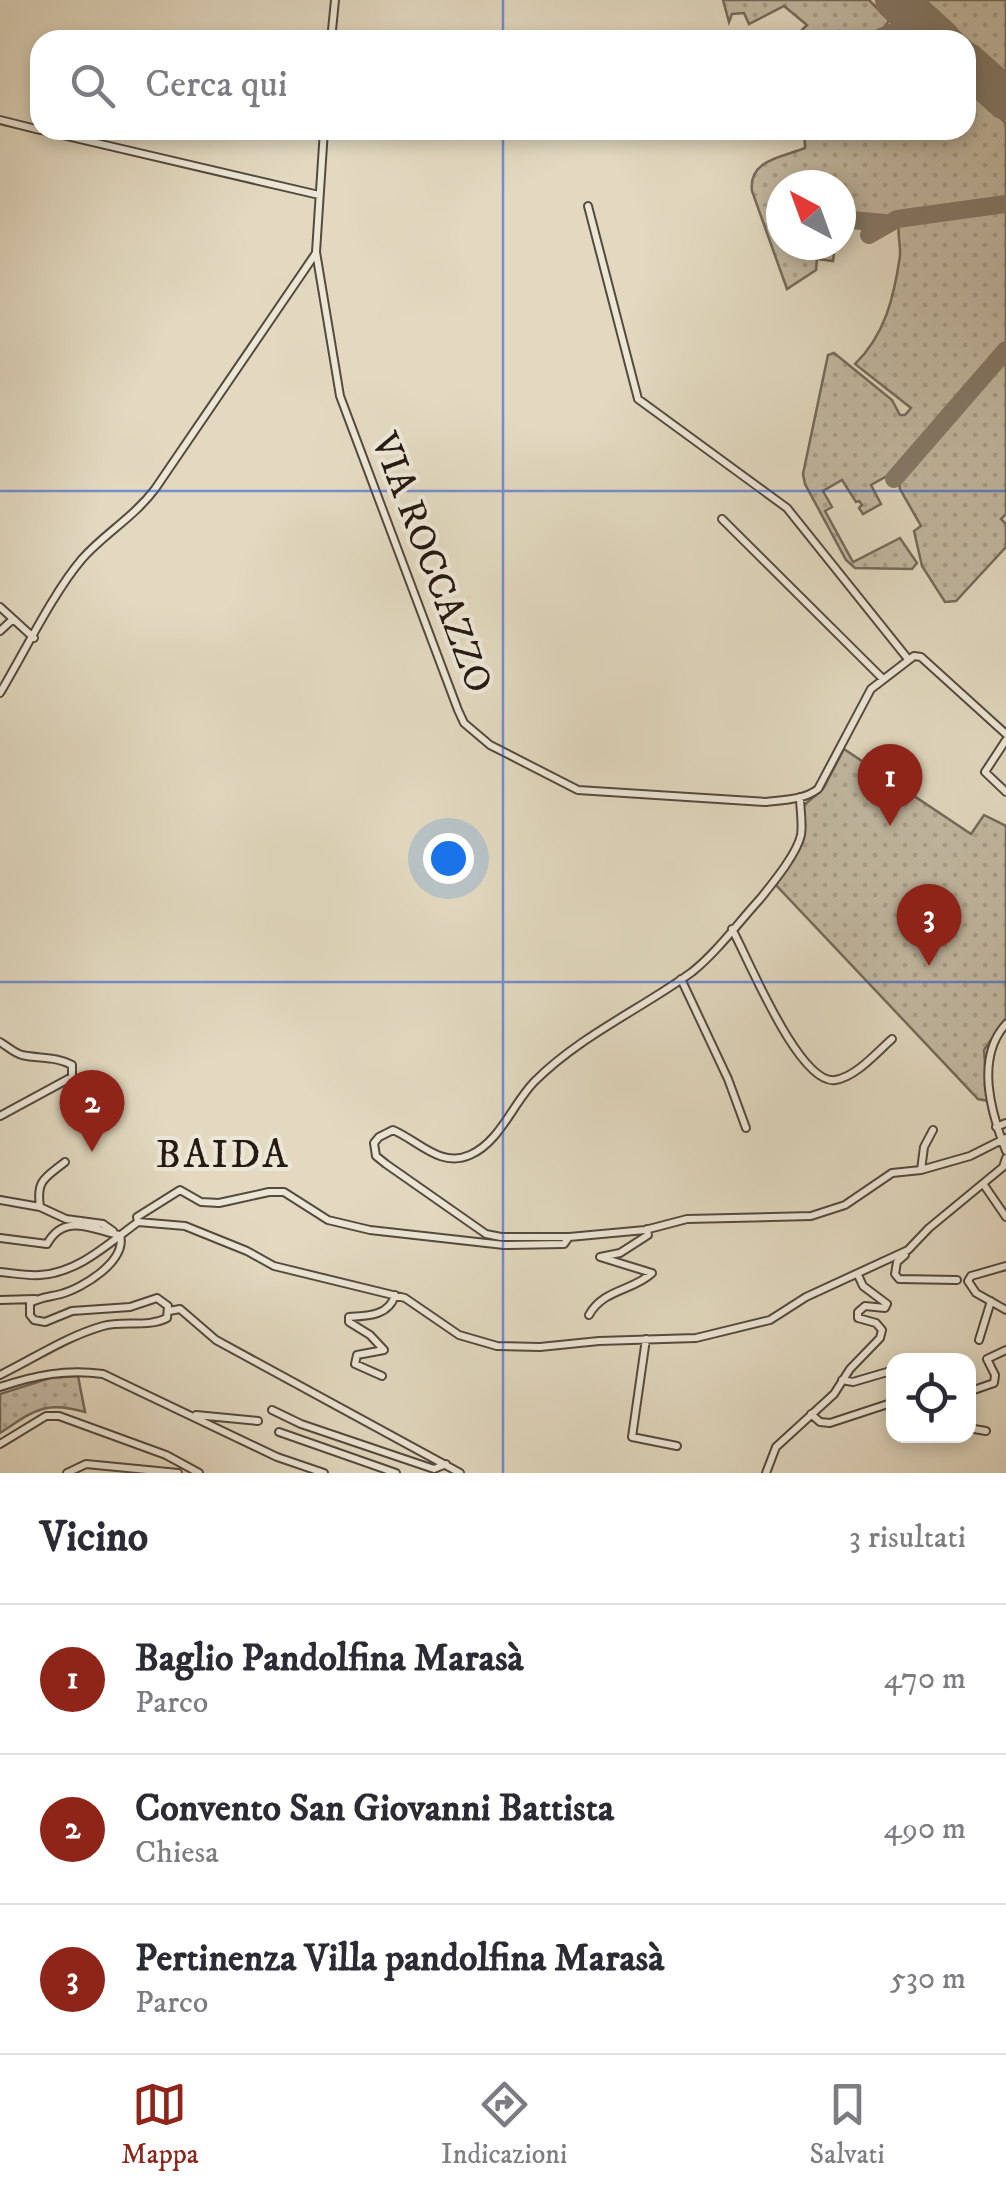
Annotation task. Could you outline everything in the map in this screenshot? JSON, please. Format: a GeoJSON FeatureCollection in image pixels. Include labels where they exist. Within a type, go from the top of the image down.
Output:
{"type":"FeatureCollection","features":[{"type":"Feature","properties":{"kind":"street"},"geometry":{"type":"LineString","coordinates":[[332,30],[334,0]]}},
{"type":"Feature","properties":{"kind":"street"},"geometry":{"type":"LineString","coordinates":[[0,120],[30,128]]}},
{"type":"Feature","properties":{"kind":"street"},"geometry":{"type":"LineString","coordinates":[[83,140],[319,195]]}},
{"type":"Feature","properties":{"kind":"street","name":"VIA ROCCAZZO"},"geometry":{"type":"LineString","coordinates":[[323,140],[316,252],[345,414],[464,723],[490,745],[578,790],[766,802],[800,797]]}},
{"type":"Feature","properties":{"kind":"street"},"geometry":{"type":"LineString","coordinates":[[588,206],[638,399],[787,508],[908,659]]}},
{"type":"Feature","properties":{"kind":"street"},"geometry":{"type":"LineString","coordinates":[[0,693],[80,562],[129,520],[156,489],[316,252]]}},
{"type":"Feature","properties":{"kind":"street"},"geometry":{"type":"LineString","coordinates":[[722,520],[882,678]]}},
{"type":"Feature","properties":{"kind":"street"},"geometry":{"type":"LineString","coordinates":[[0,608],[34,638]]}},
{"type":"Feature","properties":{"kind":"street"},"geometry":{"type":"LineString","coordinates":[[0,631],[13,619]]}},
{"type":"Feature","properties":{"kind":"street"},"geometry":{"type":"LineString","coordinates":[[1004,1139],[970,1156],[921,1170],[892,1173],[845,1205],[812,1216],[686,1218],[647,1230],[501,1238],[486,1234],[386,1164],[376,1156],[374,1143],[393,1130],[437,1156],[456,1159],[473,1154],[490,1140],[534,1082],[625,1014],[695,970],[773,884],[801,836],[800,797],[818,789],[870,689],[908,659],[921,657],[1006,737],[985,772],[1006,792]]}},
{"type":"Feature","properties":{"kind":"street"},"geometry":{"type":"LineString","coordinates":[[732,929],[794,1053],[823,1078],[835,1080],[860,1067],[892,1039]]}},
{"type":"Feature","properties":{"kind":"street"},"geometry":{"type":"LineString","coordinates":[[680,979],[728,1079],[746,1128]]}},
{"type":"Feature","properties":{"kind":"street"},"geometry":{"type":"LineString","coordinates":[[956,1280],[899,1279],[895,1274],[897,1262],[929,1228],[1003,1168],[1006,1155],[1004,1139],[996,1128],[989,1053],[1006,1024]]}},
{"type":"Feature","properties":{"kind":"street"},"geometry":{"type":"LineString","coordinates":[[0,1042],[24,1056],[40,1055],[68,1062],[72,1065],[72,1077],[0,1116]]}},
{"type":"Feature","properties":{"kind":"street"},"geometry":{"type":"LineString","coordinates":[[996,1128],[1006,1123]]}},
{"type":"Feature","properties":{"kind":"street"},"geometry":{"type":"LineString","coordinates":[[921,1170],[924,1146],[933,1130]]}},
{"type":"Feature","properties":{"kind":"street"},"geometry":{"type":"LineString","coordinates":[[40,1207],[37,1191],[42,1181],[65,1162]]}},
{"type":"Feature","properties":{"kind":"street"},"geometry":{"type":"LineString","coordinates":[[984,1185],[1006,1217]]}},
{"type":"Feature","properties":{"kind":"street"},"geometry":{"type":"LineString","coordinates":[[138,1222],[138,1217],[151,1206],[180,1190],[201,1202],[219,1203],[284,1192],[328,1220],[370,1230],[504,1245],[564,1244],[569,1236]]}},
{"type":"Feature","properties":{"kind":"street"},"geometry":{"type":"LineString","coordinates":[[0,1200],[40,1207],[66,1219],[103,1224],[120,1235],[122,1244],[96,1276],[68,1292],[36,1299],[0,1300]]}},
{"type":"Feature","properties":{"kind":"street"},"geometry":{"type":"LineString","coordinates":[[0,1272],[40,1275],[74,1266],[138,1222],[184,1226],[274,1266],[404,1298],[459,1335],[498,1346],[540,1347],[696,1338],[770,1320],[806,1297],[908,1250]]}},
{"type":"Feature","properties":{"kind":"street"},"geometry":{"type":"LineString","coordinates":[[0,1238],[48,1244],[58,1229],[67,1224],[120,1235]]}},
{"type":"Feature","properties":{"kind":"street"},"geometry":{"type":"LineString","coordinates":[[589,1315],[598,1301],[652,1273],[600,1258],[620,1253],[648,1235],[647,1230]]}},
{"type":"Feature","properties":{"kind":"street"},"geometry":{"type":"LineString","coordinates":[[1006,1266],[981,1271],[968,1281],[976,1292],[1006,1310]]}},
{"type":"Feature","properties":{"kind":"street"},"geometry":{"type":"LineString","coordinates":[[766,1473],[776,1447],[834,1394],[880,1338],[882,1330],[858,1318],[858,1312],[865,1306],[884,1308],[887,1304],[863,1286],[858,1275]]}},
{"type":"Feature","properties":{"kind":"street"},"geometry":{"type":"LineString","coordinates":[[382,1376],[355,1364],[357,1356],[384,1350],[349,1322],[349,1317],[383,1312],[395,1295]]}},
{"type":"Feature","properties":{"kind":"street"},"geometry":{"type":"LineString","coordinates":[[36,1299],[28,1310],[38,1322],[72,1311],[141,1304],[156,1298],[163,1300],[170,1311]]}},
{"type":"Feature","properties":{"kind":"street"},"geometry":{"type":"LineString","coordinates":[[979,1340],[990,1302]]}},
{"type":"Feature","properties":{"kind":"street"},"geometry":{"type":"LineString","coordinates":[[0,1375],[64,1339],[107,1324],[161,1321],[170,1311],[180,1309],[216,1340],[460,1473]]}},
{"type":"Feature","properties":{"kind":"street"},"geometry":{"type":"LineString","coordinates":[[646,1338],[632,1437],[677,1446]]}},
{"type":"Feature","properties":{"kind":"street"},"geometry":{"type":"LineString","coordinates":[[976,1389],[994,1383],[987,1359],[1006,1350]]}},
{"type":"Feature","properties":{"kind":"street"},"geometry":{"type":"LineString","coordinates":[[0,1388],[50,1372],[103,1374],[277,1457],[324,1473]]}},
{"type":"Feature","properties":{"kind":"street"},"geometry":{"type":"LineString","coordinates":[[842,1380],[853,1382],[886,1372]]}},
{"type":"Feature","properties":{"kind":"street"},"geometry":{"type":"LineString","coordinates":[[811,1414],[820,1422],[830,1423],[886,1405]]}},
{"type":"Feature","properties":{"kind":"street"},"geometry":{"type":"LineString","coordinates":[[272,1410],[300,1424],[434,1469],[446,1464]]}},
{"type":"Feature","properties":{"kind":"street"},"geometry":{"type":"LineString","coordinates":[[190,1414],[258,1421]]}},
{"type":"Feature","properties":{"kind":"street"},"geometry":{"type":"LineString","coordinates":[[0,1444],[46,1416],[60,1416],[166,1455],[199,1473]]}},
{"type":"Feature","properties":{"kind":"street"},"geometry":{"type":"LineString","coordinates":[[976,1429],[986,1431]]}},
{"type":"Feature","properties":{"kind":"street"},"geometry":{"type":"LineString","coordinates":[[278,1432],[396,1473]]}},
{"type":"Feature","properties":{"kind":"street"},"geometry":{"type":"LineString","coordinates":[[67,1473],[86,1464],[178,1473]]}},
{"type":"Feature","properties":{"kind":"shaded area"},"geometry":{"type":"Polygon","coordinates":[[[723,0],[869,0],[889,20],[881,30],[802,30],[807,25],[784,6],[749,24],[744,13],[732,14],[729,22],[723,0]]]}},
{"type":"Feature","properties":{"kind":"shaded area"},"geometry":{"type":"Polygon","coordinates":[[[923,0],[1006,0],[1006,75],[976,48],[976,30],[956,30],[923,0]]]}},
{"type":"Feature","properties":{"kind":"shaded area"},"geometry":{"type":"Polygon","coordinates":[[[976,96],[1006,123],[1006,197],[878,219],[856,216],[856,170],[766,170],[766,230],[752,180],[769,161],[805,148],[805,140],[976,140],[976,96]]]}},
{"type":"Feature","properties":{"kind":"shaded area"},"geometry":{"type":"Polygon","coordinates":[[[1006,207],[1006,343],[896,471],[871,485],[881,504],[863,514],[859,508],[862,505],[842,480],[823,491],[832,507],[825,511],[853,562],[900,538],[917,563],[912,569],[855,568],[846,560],[803,474],[828,355],[834,353],[892,400],[900,415],[905,415],[911,408],[855,364],[874,341],[891,301],[900,256],[899,224],[1006,207]]]}},
{"type":"Feature","properties":{"kind":"shaded area"},"geometry":{"type":"Polygon","coordinates":[[[777,260],[817,260],[816,270],[787,289],[777,260]]]}},
{"type":"Feature","properties":{"kind":"shaded area"},"geometry":{"type":"Polygon","coordinates":[[[1006,357],[1006,514],[1001,519],[1006,524],[1006,547],[956,601],[945,602],[922,566],[914,531],[921,526],[899,482],[1006,357]]]}},
{"type":"Feature","properties":{"kind":"shaded area"},"geometry":{"type":"Polygon","coordinates":[[[844,749],[971,834],[984,815],[1006,826],[1006,1018],[984,1050],[988,1101],[978,1099],[776,885],[797,852],[803,806],[823,789],[844,749]]]}},
{"type":"Feature","properties":{"kind":"shaded area"},"geometry":{"type":"Polygon","coordinates":[[[78,1376],[85,1412],[59,1407],[40,1410],[0,1433],[0,1394],[50,1378],[78,1376]]]}},
{"type":"Feature","properties":{"kind":"taxiway"},"geometry":{"type":"LineString","coordinates":[[898,30],[919,21]]}},
{"type":"Feature","properties":{"kind":"taxiway"},"geometry":{"type":"LineString","coordinates":[[869,235],[897,219],[1006,204]]}},
{"type":"Feature","properties":{"kind":"taxiway"},"geometry":{"type":"LineString","coordinates":[[856,220],[885,223]]}},
{"type":"Feature","properties":{"kind":"taxiway"},"geometry":{"type":"LineString","coordinates":[[894,479],[1006,350]]}},
{"type":"Feature","properties":{"kind":"runway"},"geometry":{"type":"LineString","coordinates":[[896,0],[929,30]]}},
{"type":"Feature","properties":{"kind":"runway"},"geometry":{"type":"LineString","coordinates":[[976,72],[1006,99]]}},
{"type":"Feature","properties":{"kind":"place","name":"Baglio Pandolfina Marasà"},"geometry":{"type":"Point","coordinates":[890,826]}},
{"type":"Feature","properties":{"kind":"place","name":"Pertinenza Villa pandolfina Marasà"},"geometry":{"type":"Point","coordinates":[929,966]}},
{"type":"Feature","properties":{"kind":"place","name":"Convento San Giovanni Battista"},"geometry":{"type":"Point","coordinates":[92,1152]}},
{"type":"Feature","properties":{"kind":"district","name":"BAIDA"},"geometry":{"type":"Point","coordinates":[223,1156]}}]}
